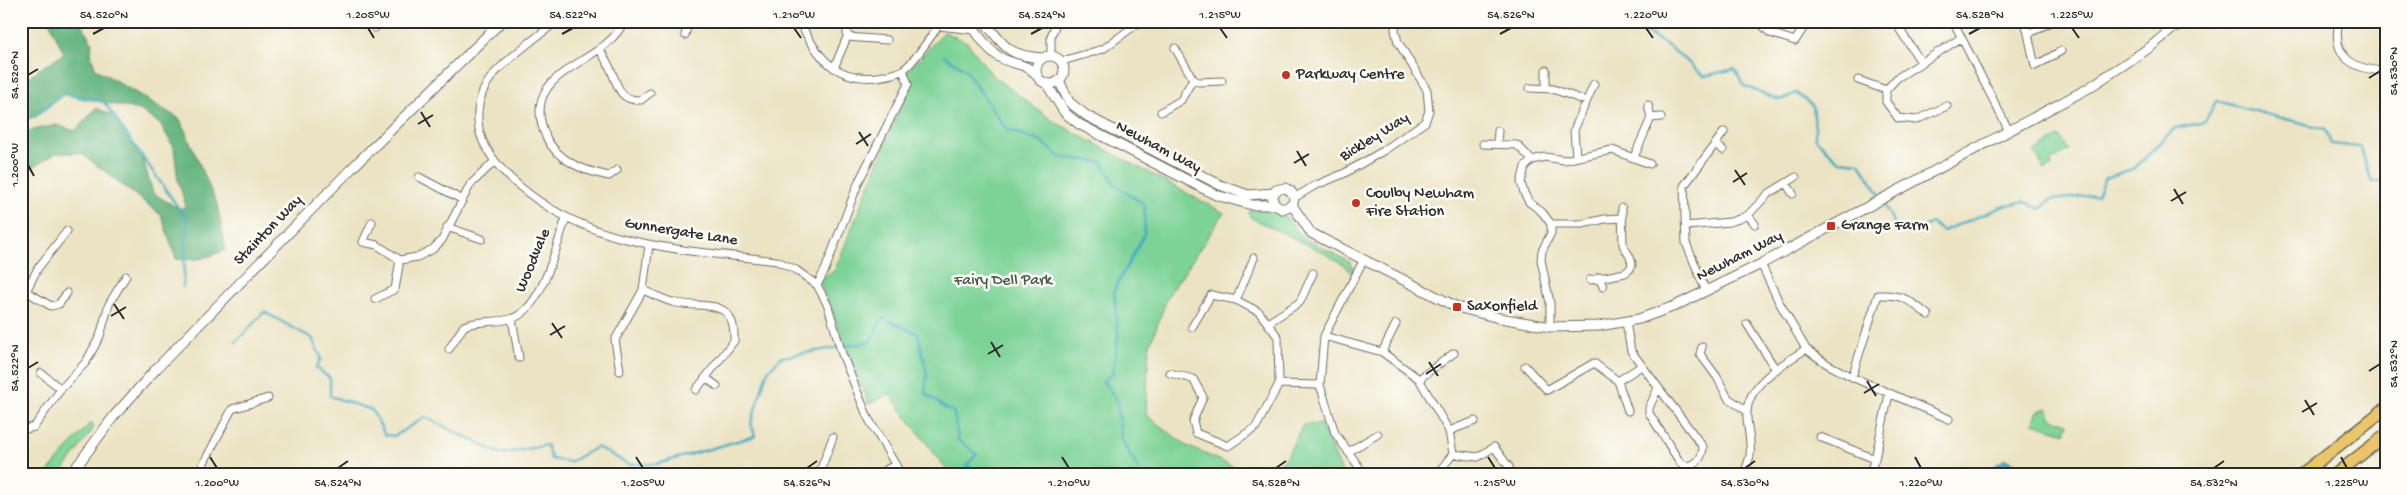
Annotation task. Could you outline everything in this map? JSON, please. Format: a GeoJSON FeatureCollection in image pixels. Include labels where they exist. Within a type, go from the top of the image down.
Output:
{"type":"FeatureCollection","features":[{"type":"Feature","properties":{"kind":"highway"},"geometry":{"type":"LineString","coordinates":[[2302,474],[2386,408]]}},
{"type":"Feature","properties":{"kind":"highway"},"geometry":{"type":"LineString","coordinates":[[2336,474],[2386,435]]}},
{"type":"Feature","properties":{"kind":"street","name":"Stainton Way"},"geometry":{"type":"LineString","coordinates":[[71,474],[114,416],[157,368],[351,170],[502,21]]}},
{"type":"Feature","properties":{"kind":"street","name":"Gunnergate Lane"},"geometry":{"type":"LineString","coordinates":[[557,21],[492,76],[478,105],[477,120],[480,139],[494,162],[541,203],[566,218],[605,235],[649,245],[777,261],[796,270],[817,285],[828,306],[842,354],[868,418],[900,474]]}},
{"type":"Feature","properties":{"kind":"street"},"geometry":{"type":"LineString","coordinates":[[616,170],[610,176],[600,174],[577,167],[566,160],[547,138],[541,121],[541,104],[547,88],[557,76],[611,42],[624,21]]}},
{"type":"Feature","properties":{"kind":"street"},"geometry":{"type":"LineString","coordinates":[[685,35],[689,21]]}},
{"type":"Feature","properties":{"kind":"street"},"geometry":{"type":"LineString","coordinates":[[799,21],[812,46],[822,58],[834,68],[849,76],[861,78],[884,76],[903,70],[941,23],[972,25]]}},
{"type":"Feature","properties":{"kind":"street"},"geometry":{"type":"LineString","coordinates":[[834,68],[847,37],[848,21]]}},
{"type":"Feature","properties":{"kind":"street"},"geometry":{"type":"LineString","coordinates":[[984,21],[1006,49],[1026,57],[1047,57]]}},
{"type":"Feature","properties":{"kind":"street"},"geometry":{"type":"LineString","coordinates":[[1036,74],[1037,65],[1047,57],[1051,36],[1057,21]]}},
{"type":"Feature","properties":{"kind":"street"},"geometry":{"type":"LineString","coordinates":[[1066,60],[1103,49],[1141,21]]}},
{"type":"Feature","properties":{"kind":"street","name":"Bickley Way"},"geometry":{"type":"LineString","coordinates":[[1293,201],[1314,186],[1343,174],[1383,151],[1425,122],[1429,112],[1428,90],[1398,42],[1395,30],[1396,21]]}},
{"type":"Feature","properties":{"kind":"street"},"geometry":{"type":"LineString","coordinates":[[1758,21],[1770,32],[1795,41],[1808,21]]}},
{"type":"Feature","properties":{"kind":"street"},"geometry":{"type":"LineString","coordinates":[[1914,21],[1900,30],[1921,62]]}},
{"type":"Feature","properties":{"kind":"street"},"geometry":{"type":"LineString","coordinates":[[1953,21],[2009,131]]}},
{"type":"Feature","properties":{"kind":"street"},"geometry":{"type":"LineString","coordinates":[[1991,24],[2000,21]]}},
{"type":"Feature","properties":{"kind":"street"},"geometry":{"type":"LineString","coordinates":[[2025,21],[2035,66],[2061,51]]}},
{"type":"Feature","properties":{"kind":"street"},"geometry":{"type":"LineString","coordinates":[[2028,34],[2053,21]]}},
{"type":"Feature","properties":{"kind":"street","name":"Newham Way"},"geometry":{"type":"LineString","coordinates":[[1047,57],[1062,64],[1063,73],[1059,80],[1069,102],[1087,116],[1220,185],[1248,194],[1274,193],[1279,188],[1292,191],[1293,201],[1312,233],[1363,261],[1457,307],[1495,318],[1550,327],[1599,326],[1626,322],[1675,306],[1761,264],[2087,89],[2149,48],[2182,21]]}},
{"type":"Feature","properties":{"kind":"street"},"geometry":{"type":"LineString","coordinates":[[2327,21],[2338,22],[2337,38],[2340,52],[2351,64],[2364,70],[2384,73],[2386,59]]}},
{"type":"Feature","properties":{"kind":"street","name":"Newham Way"},"geometry":{"type":"LineString","coordinates":[[972,25],[1000,58],[1029,67],[1046,84],[1065,113],[1079,124],[1216,195],[1252,205],[1275,205],[1282,209],[1293,201]]}},
{"type":"Feature","properties":{"kind":"street"},"geometry":{"type":"LineString","coordinates":[[847,37],[887,40]]}},
{"type":"Feature","properties":{"kind":"street"},"geometry":{"type":"LineString","coordinates":[[1948,106],[1916,120],[1898,118],[1886,102],[1886,90],[1897,78],[1961,38]]}},
{"type":"Feature","properties":{"kind":"street"},"geometry":{"type":"LineString","coordinates":[[1174,48],[1194,79],[1198,82],[1222,81]]}},
{"type":"Feature","properties":{"kind":"street"},"geometry":{"type":"LineString","coordinates":[[600,50],[611,69],[619,92],[624,97],[641,100],[650,93]]}},
{"type":"Feature","properties":{"kind":"street"},"geometry":{"type":"LineString","coordinates":[[817,285],[825,270],[859,181],[908,84],[903,70]]}},
{"type":"Feature","properties":{"kind":"street"},"geometry":{"type":"LineString","coordinates":[[1546,70],[1546,88]]}},
{"type":"Feature","properties":{"kind":"street"},"geometry":{"type":"LineString","coordinates":[[1161,112],[1181,100],[1194,79]]}},
{"type":"Feature","properties":{"kind":"street"},"geometry":{"type":"LineString","coordinates":[[1046,84],[1059,80]]}},
{"type":"Feature","properties":{"kind":"street"},"geometry":{"type":"LineString","coordinates":[[1858,80],[1886,90]]}},
{"type":"Feature","properties":{"kind":"street"},"geometry":{"type":"LineString","coordinates":[[1576,158],[1574,130],[1594,84]]}},
{"type":"Feature","properties":{"kind":"street"},"geometry":{"type":"LineString","coordinates":[[1530,88],[1553,89],[1586,101]]}},
{"type":"Feature","properties":{"kind":"street"},"geometry":{"type":"LineString","coordinates":[[1634,157],[1650,118],[1648,105]]}},
{"type":"Feature","properties":{"kind":"street"},"geometry":{"type":"LineString","coordinates":[[1650,118],[1661,117]]}},
{"type":"Feature","properties":{"kind":"street"},"geometry":{"type":"LineString","coordinates":[[1497,144],[1498,131]]}},
{"type":"Feature","properties":{"kind":"street"},"geometry":{"type":"LineString","coordinates":[[1706,292],[1688,250],[1684,186],[1724,132]]}},
{"type":"Feature","properties":{"kind":"street"},"geometry":{"type":"LineString","coordinates":[[1483,144],[1517,145],[1532,160]]}},
{"type":"Feature","properties":{"kind":"street"},"geometry":{"type":"LineString","coordinates":[[1715,144],[1723,150]]}},
{"type":"Feature","properties":{"kind":"street"},"geometry":{"type":"LineString","coordinates":[[1550,327],[1550,303],[1541,260],[1542,251],[1551,233],[1551,224],[1542,212],[1529,202],[1524,193],[1522,174],[1525,167],[1532,160],[1545,157],[1564,160],[1612,150],[1650,164]]}},
{"type":"Feature","properties":{"kind":"street"},"geometry":{"type":"LineString","coordinates":[[372,222],[365,233],[363,242],[377,245],[400,260],[417,258],[433,249],[442,240],[470,184],[494,162]]}},
{"type":"Feature","properties":{"kind":"street"},"geometry":{"type":"LineString","coordinates":[[420,177],[461,199]]}},
{"type":"Feature","properties":{"kind":"street"},"geometry":{"type":"LineString","coordinates":[[1686,226],[1730,222],[1748,215],[1768,194],[1796,177]]}},
{"type":"Feature","properties":{"kind":"street"},"geometry":{"type":"LineString","coordinates":[[1786,183],[1793,194]]}},
{"type":"Feature","properties":{"kind":"street"},"geometry":{"type":"LineString","coordinates":[[1274,193],[1275,205]]}},
{"type":"Feature","properties":{"kind":"street"},"geometry":{"type":"LineString","coordinates":[[1590,280],[1625,273],[1630,269],[1632,264],[1630,257],[1623,245],[1622,208]]}},
{"type":"Feature","properties":{"kind":"street"},"geometry":{"type":"LineString","coordinates":[[1748,215],[1755,224]]}},
{"type":"Feature","properties":{"kind":"street","name":"Woodvale"},"geometry":{"type":"LineString","coordinates":[[449,349],[464,326],[512,319],[527,309],[537,297],[566,218]]}},
{"type":"Feature","properties":{"kind":"street"},"geometry":{"type":"LineString","coordinates":[[1551,224],[1582,224],[1621,218]]}},
{"type":"Feature","properties":{"kind":"street"},"geometry":{"type":"LineString","coordinates":[[447,227],[482,238]]}},
{"type":"Feature","properties":{"kind":"street"},"geometry":{"type":"LineString","coordinates":[[21,300],[27,292],[38,268],[67,230]]}},
{"type":"Feature","properties":{"kind":"street"},"geometry":{"type":"LineString","coordinates":[[620,371],[615,340],[642,290],[649,245]]}},
{"type":"Feature","properties":{"kind":"street"},"geometry":{"type":"LineString","coordinates":[[1236,300],[1254,258]]}},
{"type":"Feature","properties":{"kind":"street"},"geometry":{"type":"LineString","coordinates":[[375,299],[394,289],[400,260]]}},
{"type":"Feature","properties":{"kind":"street"},"geometry":{"type":"LineString","coordinates":[[1363,261],[1324,336],[1320,386],[1335,433],[1364,474]]}},
{"type":"Feature","properties":{"kind":"street"},"geometry":{"type":"LineString","coordinates":[[1761,264],[1806,349],[1827,364],[1852,377],[1949,419]]}},
{"type":"Feature","properties":{"kind":"street"},"geometry":{"type":"LineString","coordinates":[[1268,323],[1300,302],[1313,273]]}},
{"type":"Feature","properties":{"kind":"street"},"geometry":{"type":"LineString","coordinates":[[21,430],[34,427],[61,389],[86,362],[100,336],[110,304],[126,276]]}},
{"type":"Feature","properties":{"kind":"street"},"geometry":{"type":"LineString","coordinates":[[1599,277],[1603,287]]}},
{"type":"Feature","properties":{"kind":"street"},"geometry":{"type":"LineString","coordinates":[[642,290],[672,302],[715,306],[729,314],[734,326],[734,341],[696,390]]}},
{"type":"Feature","properties":{"kind":"street"},"geometry":{"type":"LineString","coordinates":[[27,292],[51,306],[59,304],[67,293]]}},
{"type":"Feature","properties":{"kind":"street"},"geometry":{"type":"LineString","coordinates":[[1852,377],[1878,295],[1896,294],[1910,301],[1928,315]]}},
{"type":"Feature","properties":{"kind":"street"},"geometry":{"type":"LineString","coordinates":[[1170,373],[1193,379],[1203,397],[1192,421],[1196,433],[1228,446],[1256,427],[1279,384],[1278,336],[1260,312],[1236,300],[1210,295],[1192,327]]}},
{"type":"Feature","properties":{"kind":"street"},"geometry":{"type":"LineString","coordinates":[[512,319],[519,358]]}},
{"type":"Feature","properties":{"kind":"street"},"geometry":{"type":"LineString","coordinates":[[1626,322],[1630,351],[1640,367],[1658,388],[1703,447],[1702,455],[1696,463],[1688,466],[1682,464],[1650,413],[1649,408],[1658,388]]}},
{"type":"Feature","properties":{"kind":"street"},"geometry":{"type":"LineString","coordinates":[[1382,352],[1396,324]]}},
{"type":"Feature","properties":{"kind":"street"},"geometry":{"type":"LineString","coordinates":[[1747,324],[1776,370]]}},
{"type":"Feature","properties":{"kind":"street"},"geometry":{"type":"LineString","coordinates":[[1324,336],[1382,352],[1419,379],[1450,431],[1453,454],[1437,474]]}},
{"type":"Feature","properties":{"kind":"street"},"geometry":{"type":"LineString","coordinates":[[1702,347],[1700,354],[1717,377],[1728,398],[1747,411]]}},
{"type":"Feature","properties":{"kind":"street"},"geometry":{"type":"LineString","coordinates":[[1744,474],[1750,454],[1747,411],[1751,397],[1762,382],[1806,349]]}},
{"type":"Feature","properties":{"kind":"street"},"geometry":{"type":"LineString","coordinates":[[1419,379],[1454,353]]}},
{"type":"Feature","properties":{"kind":"street"},"geometry":{"type":"LineString","coordinates":[[1525,366],[1547,390],[1594,363],[1618,381],[1628,411]]}},
{"type":"Feature","properties":{"kind":"street"},"geometry":{"type":"LineString","coordinates":[[1618,381],[1640,367]]}},
{"type":"Feature","properties":{"kind":"street"},"geometry":{"type":"LineString","coordinates":[[42,373],[61,389]]}},
{"type":"Feature","properties":{"kind":"street"},"geometry":{"type":"LineString","coordinates":[[706,378],[717,386]]}},
{"type":"Feature","properties":{"kind":"street"},"geometry":{"type":"LineString","coordinates":[[1279,384],[1320,386]]}},
{"type":"Feature","properties":{"kind":"street"},"geometry":{"type":"LineString","coordinates":[[1868,474],[1875,459],[1889,394]]}},
{"type":"Feature","properties":{"kind":"street"},"geometry":{"type":"LineString","coordinates":[[198,474],[232,409],[268,398]]}},
{"type":"Feature","properties":{"kind":"street"},"geometry":{"type":"LineString","coordinates":[[1450,431],[1475,421]]}},
{"type":"Feature","properties":{"kind":"street"},"geometry":{"type":"LineString","coordinates":[[1348,452],[1378,434]]}},
{"type":"Feature","properties":{"kind":"street"},"geometry":{"type":"LineString","coordinates":[[1820,437],[1875,459]]}},
{"type":"Feature","properties":{"kind":"street"},"geometry":{"type":"LineString","coordinates":[[819,474],[833,438]]}},
{"type":"Feature","properties":{"kind":"street"},"geometry":{"type":"LineString","coordinates":[[1453,454],[1478,456],[1494,447],[1509,467]]}},
{"type":"Feature","properties":{"kind":"street"},"geometry":{"type":"LineString","coordinates":[[878,474],[895,465]]}},
{"type":"Feature","properties":{"kind":"green space"},"geometry":{"type":"Polygon","coordinates":[[[49,21],[80,21],[92,42],[91,55],[96,69],[180,119],[217,204],[226,250],[201,258],[189,260],[176,259],[161,215],[81,153],[56,153],[29,170],[21,170],[21,132],[57,125],[75,131],[96,108],[114,116],[142,156],[153,193],[179,209],[186,206],[178,181],[174,148],[161,125],[140,110],[63,94],[36,116],[21,120],[21,84],[38,70],[64,54],[49,21]]]}},
{"type":"Feature","properties":{"kind":"green space","name":"Fairy Dell Park"},"geometry":{"type":"Polygon","coordinates":[[[944,32],[967,42],[993,76],[1053,121],[1224,213],[1168,296],[1149,348],[1146,415],[1187,446],[1250,474],[950,474],[889,394],[869,404],[819,280],[835,270],[910,83],[906,73],[944,32]]]}},
{"type":"Feature","properties":{"kind":"green space"},"geometry":{"type":"Polygon","coordinates":[[[2060,136],[2069,150],[2050,162],[2052,166],[2045,170],[2034,152],[2060,136]]]}},
{"type":"Feature","properties":{"kind":"green space"},"geometry":{"type":"Polygon","coordinates":[[[1255,207],[1271,207],[1282,213],[1304,238],[1350,262],[1355,270],[1354,276],[1345,266],[1324,253],[1251,218],[1248,213],[1255,207]]]}},
{"type":"Feature","properties":{"kind":"green space"},"geometry":{"type":"Polygon","coordinates":[[[2048,408],[2052,418],[2068,424],[2065,433],[2033,423],[2038,411],[2048,408]]]}},
{"type":"Feature","properties":{"kind":"green space"},"geometry":{"type":"Polygon","coordinates":[[[91,422],[94,426],[91,432],[61,474],[46,474],[91,422]]]}},
{"type":"Feature","properties":{"kind":"green space"},"geometry":{"type":"Polygon","coordinates":[[[1321,424],[1341,470],[1345,474],[1254,474],[1284,461],[1303,425],[1321,424]]]}},
{"type":"Feature","properties":{"kind":"water"},"geometry":{"type":"Polygon","coordinates":[[[2005,459],[2015,463],[2017,474],[1991,474],[1994,466],[2005,459]]]}},
{"type":"Feature","properties":{"kind":"waterway"},"geometry":{"type":"LineString","coordinates":[[1591,21],[1604,26],[1644,32],[1676,52],[1704,76],[1735,69],[1744,86],[1780,100],[1796,93],[1813,106],[1816,139],[1839,161],[1860,163],[1881,197]]}},
{"type":"Feature","properties":{"kind":"waterway"},"geometry":{"type":"LineString","coordinates":[[944,56],[965,69],[1006,129],[1042,142],[1060,157],[1102,162],[1115,185],[1145,205],[1144,235],[1114,290],[1118,335],[1113,373],[1103,381],[1117,401],[1121,439],[1141,474]]}},
{"type":"Feature","properties":{"kind":"waterway"},"geometry":{"type":"LineString","coordinates":[[21,120],[36,116],[63,94],[104,102],[187,220],[183,287]]}},
{"type":"Feature","properties":{"kind":"waterway"},"geometry":{"type":"LineString","coordinates":[[1883,202],[1895,225],[1919,229],[1932,223],[1943,231],[2004,206],[2024,201],[2040,209],[2051,200],[2097,195],[2105,178],[2135,168],[2175,128],[2205,122],[2216,101],[2325,129],[2331,144],[2360,147],[2372,182],[2386,180]]}},
{"type":"Feature","properties":{"kind":"waterway"},"geometry":{"type":"LineString","coordinates":[[236,342],[264,312],[312,338],[321,358],[316,368],[330,378],[330,396],[372,410],[385,435],[395,436],[425,417],[501,454],[547,445],[551,459],[570,462],[597,447],[628,464],[657,464],[755,436],[751,423],[767,372],[781,357],[870,342],[883,318],[918,334],[927,374],[925,393],[945,408],[954,412],[958,440],[977,454],[966,466],[989,474]]}},
{"type":"Feature","properties":{"kind":"place","name":"Parkway Centre"},"geometry":{"type":"Point","coordinates":[1286,75]}},
{"type":"Feature","properties":{"kind":"place","name":"Coulby Newham Fire Station"},"geometry":{"type":"Point","coordinates":[1356,203]}},
{"type":"Feature","properties":{"kind":"place","name":"Grange Farm"},"geometry":{"type":"Point","coordinates":[1831,226]}},
{"type":"Feature","properties":{"kind":"place","name":"Saxonfield"},"geometry":{"type":"Point","coordinates":[1457,307]}}]}
